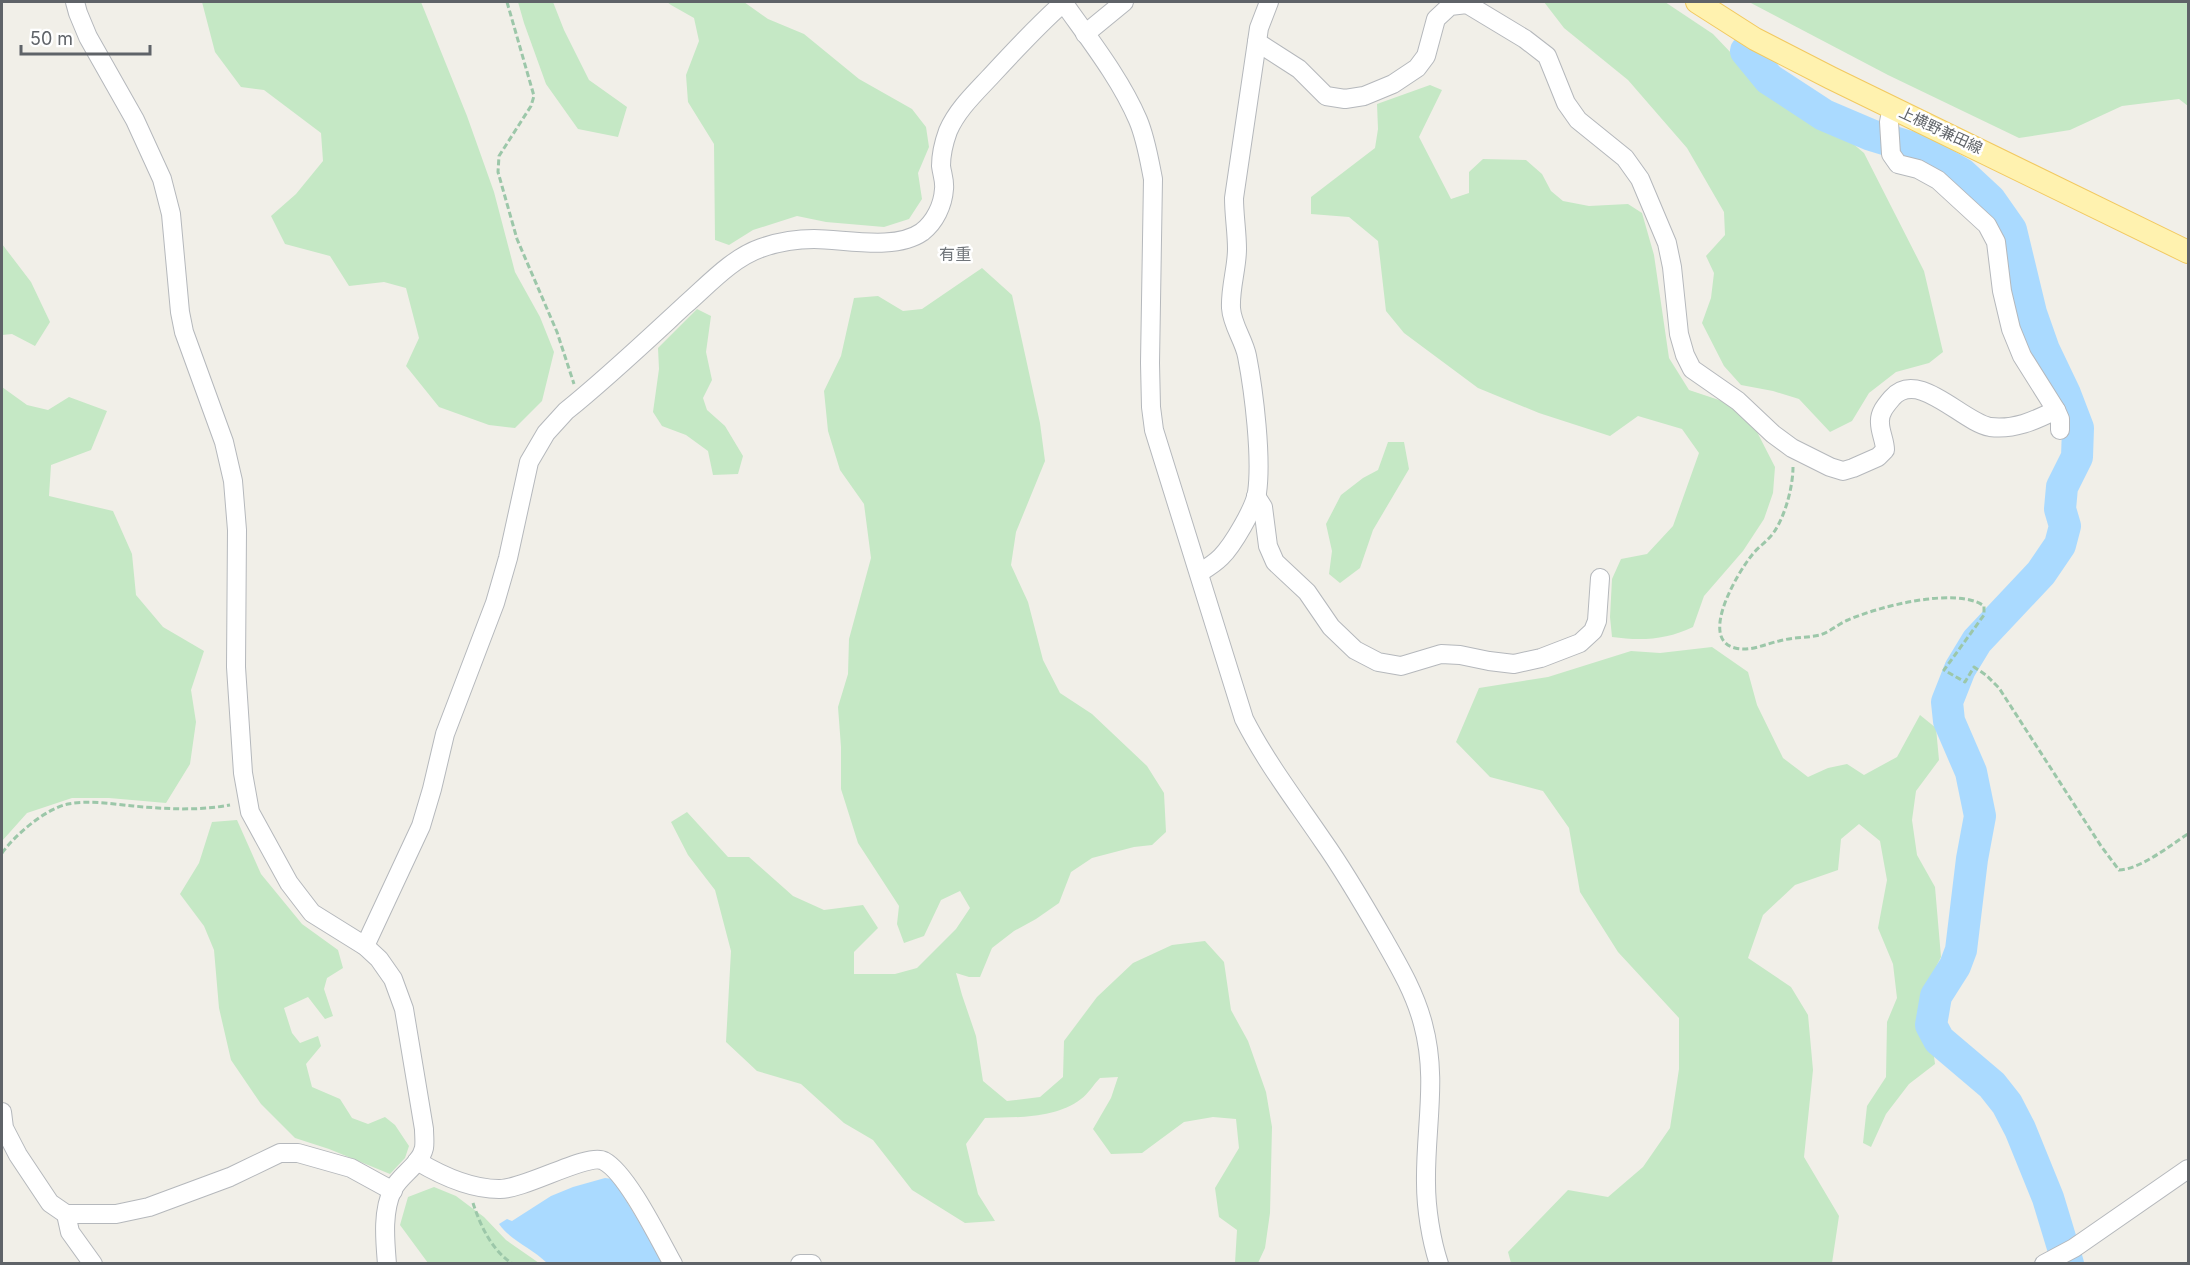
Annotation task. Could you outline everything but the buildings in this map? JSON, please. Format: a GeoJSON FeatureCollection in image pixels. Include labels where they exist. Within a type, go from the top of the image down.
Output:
{"type":"FeatureCollection","features":[{"type":"Feature","properties":{"kind":"main road","name":"上横野兼田線"},"geometry":{"type":"LineString","coordinates":[[1697,2],[1755,39],[1891,115],[2188,252]]}},
{"type":"Feature","properties":{"kind":"street"},"geometry":{"type":"LineString","coordinates":[[75,2],[88,37],[135,120],[162,179],[171,214],[184,332],[224,442],[234,481],[237,530],[236,667],[243,773],[250,812],[288,883],[312,913],[364,946],[380,959],[393,979],[404,1010],[424,1129],[424,1148],[417,1161],[393,1191],[387,1209],[385,1230],[387,1263]]}},
{"type":"Feature","properties":{"kind":"street"},"geometry":{"type":"LineString","coordinates":[[364,946],[421,826],[445,735],[495,603],[508,558],[529,462],[546,433],[566,411],[715,279],[737,260],[759,248],[786,241],[814,238],[866,242],[897,241],[923,231],[933,220],[941,205],[944,187],[941,166],[943,147],[949,128],[964,106],[1035,28],[1063,2],[1126,95],[1139,122],[1148,150],[1153,179],[1151,407],[1154,430],[1244,719],[1261,752],[1361,899],[1409,982],[1423,1024],[1431,1063],[1431,1107],[1425,1184],[1439,1263]]}},
{"type":"Feature","properties":{"kind":"street"},"geometry":{"type":"LineString","coordinates":[[1085,34],[1124,2]]}},
{"type":"Feature","properties":{"kind":"street"},"geometry":{"type":"LineString","coordinates":[[1199,573],[1223,555],[1243,523],[1256,496],[1259,470],[1250,374],[1246,352],[1235,325],[1232,308],[1237,248],[1234,198],[1259,28],[1269,2]]}},
{"type":"Feature","properties":{"kind":"street"},"geometry":{"type":"LineString","coordinates":[[1257,42],[1299,69],[1326,96],[1345,99],[1364,96],[1393,84],[1417,68],[1426,56],[1436,20],[1450,6],[1467,4],[1525,39],[1547,56],[1566,103],[1578,120],[1625,158],[1640,179],[1667,243],[1672,267],[1679,334],[1692,369],[1738,401],[1773,434],[1792,448],[1830,467],[1842,471],[1853,468],[1878,457],[1885,450],[1879,421],[1884,407],[1896,393],[1908,388],[1921,391],[1987,426],[2008,428],[2040,418],[2056,410]]}},
{"type":"Feature","properties":{"kind":"street"},"geometry":{"type":"LineString","coordinates":[[1891,115],[1891,154],[1898,164],[1918,169],[1938,180],[1987,225],[1996,242],[2002,291],[2011,329],[2022,356],[2056,410],[2060,419],[2060,430]]}},
{"type":"Feature","properties":{"kind":"street"},"geometry":{"type":"LineString","coordinates":[[1256,496],[1263,507],[1268,546],[1275,561],[1307,592],[1330,627],[1355,650],[1378,662],[1401,666],[1441,654],[1514,664],[1541,658],[1580,643],[1593,631],[1597,621],[1600,578]]}},
{"type":"Feature","properties":{"kind":"street"},"geometry":{"type":"LineString","coordinates":[[2,1112],[4,1128],[18,1155],[50,1203],[66,1214],[116,1214],[148,1207],[230,1177],[280,1153],[298,1153],[351,1168],[393,1191]]}},
{"type":"Feature","properties":{"kind":"street"},"geometry":{"type":"LineString","coordinates":[[417,1161],[471,1186],[501,1190],[523,1185],[588,1160],[601,1159],[612,1165],[628,1187],[673,1263]]}},
{"type":"Feature","properties":{"kind":"street"},"geometry":{"type":"LineString","coordinates":[[2050,1261],[2074,1248],[2188,1169]]}},
{"type":"Feature","properties":{"kind":"street"},"geometry":{"type":"LineString","coordinates":[[66,1214],[70,1232],[93,1263]]}},
{"type":"Feature","properties":{"kind":"street"},"geometry":{"type":"LineString","coordinates":[[800,1263],[812,1263]]}},
{"type":"Feature","properties":{"kind":"path"},"geometry":{"type":"LineString","coordinates":[[507,2],[534,96],[531,106],[499,156],[498,172],[517,239],[557,332],[570,374],[581,399]]}},
{"type":"Feature","properties":{"kind":"path"},"geometry":{"type":"LineString","coordinates":[[1792,448],[1793,478],[1782,516],[1774,533],[1750,557],[1723,604],[1719,632],[1723,641],[1732,648],[1746,650],[1789,638],[1821,634],[1846,620],[1925,598],[1976,600],[1984,606],[1984,615],[1944,670],[1965,682],[1974,667],[1999,688],[2101,846],[2119,870],[2127,870],[2138,865],[2188,834]]}},
{"type":"Feature","properties":{"kind":"path"},"geometry":{"type":"LineString","coordinates":[[2,853],[10,842],[36,819],[67,804],[104,803],[182,810],[228,806],[248,800]]}},
{"type":"Feature","properties":{"kind":"path"},"geometry":{"type":"LineString","coordinates":[[471,1186],[479,1223],[502,1257],[513,1263]]}},
{"type":"Feature","properties":{"kind":"green space"},"geometry":{"type":"Polygon","coordinates":[[[202,2],[421,2],[467,116],[494,192],[515,272],[540,317],[554,352],[542,401],[515,428],[489,425],[439,407],[406,366],[419,338],[406,288],[384,282],[349,286],[330,256],[285,244],[271,216],[296,194],[323,161],[321,133],[264,90],[241,87],[215,52],[202,2]]]}},
{"type":"Feature","properties":{"kind":"green space"},"geometry":{"type":"Polygon","coordinates":[[[518,2],[553,2],[589,80],[627,107],[618,137],[578,129],[546,84],[518,2]]]}},
{"type":"Feature","properties":{"kind":"green space"},"geometry":{"type":"Polygon","coordinates":[[[667,2],[744,2],[768,19],[804,34],[859,79],[912,109],[926,127],[929,147],[918,173],[922,199],[909,219],[884,227],[826,222],[797,216],[753,230],[729,245],[715,240],[714,144],[688,102],[686,75],[699,41],[694,18],[667,2]]]}},
{"type":"Feature","properties":{"kind":"green space"},"geometry":{"type":"Polygon","coordinates":[[[1544,2],[1665,2],[1713,34],[1753,76],[1793,109],[1845,137],[1864,153],[1924,271],[1943,352],[1929,363],[1896,372],[1869,393],[1852,421],[1830,432],[1799,399],[1741,385],[1724,366],[1702,323],[1711,298],[1714,273],[1706,256],[1725,235],[1724,212],[1687,148],[1628,80],[1564,28],[1544,2]]]}},
{"type":"Feature","properties":{"kind":"green space"},"geometry":{"type":"Polygon","coordinates":[[[1749,2],[2188,2],[2188,106],[2179,99],[2122,106],[2070,130],[2019,138],[1888,75],[1749,2]]]}},
{"type":"Feature","properties":{"kind":"green space"},"geometry":{"type":"Polygon","coordinates":[[[1430,85],[1442,90],[1419,137],[1451,199],[1469,193],[1469,172],[1483,159],[1526,160],[1542,174],[1551,191],[1563,201],[1589,206],[1628,204],[1642,213],[1654,255],[1669,358],[1689,390],[1725,402],[1755,428],[1775,467],[1773,493],[1764,519],[1743,551],[1704,596],[1693,627],[1673,635],[1653,638],[1612,637],[1610,617],[1612,579],[1621,559],[1647,554],[1673,526],[1699,453],[1682,429],[1638,416],[1610,436],[1539,413],[1478,388],[1404,333],[1386,311],[1378,241],[1349,217],[1311,214],[1311,197],[1375,148],[1378,129],[1377,104],[1430,85]]]}},
{"type":"Feature","properties":{"kind":"green space"},"geometry":{"type":"Polygon","coordinates":[[[2,244],[31,282],[50,322],[35,346],[12,334],[2,335],[2,244]]]}},
{"type":"Feature","properties":{"kind":"green space"},"geometry":{"type":"Polygon","coordinates":[[[982,268],[1012,295],[1040,423],[1045,461],[1016,532],[1011,565],[1028,602],[1043,660],[1060,693],[1092,714],[1147,766],[1164,793],[1166,832],[1152,845],[1134,847],[1092,858],[1071,872],[1059,903],[1014,931],[992,948],[980,977],[969,977],[956,973],[976,1036],[983,1081],[1007,1101],[1040,1097],[1063,1077],[1064,1041],[1097,997],[1133,963],[1172,945],[1205,941],[1224,962],[1231,1010],[1248,1041],[1266,1092],[1272,1127],[1270,1213],[1265,1248],[1258,1263],[1235,1263],[1237,1230],[1219,1217],[1215,1188],[1239,1148],[1236,1119],[1213,1117],[1184,1122],[1142,1153],[1111,1154],[1093,1129],[1111,1098],[1118,1077],[1100,1078],[1081,1099],[1071,1106],[1047,1114],[985,1118],[966,1144],[978,1194],[995,1221],[965,1223],[912,1190],[873,1140],[844,1123],[801,1084],[757,1071],[726,1042],[731,951],[715,890],[688,855],[671,822],[687,812],[728,857],[749,857],[793,896],[824,910],[863,905],[878,928],[854,952],[854,974],[895,974],[917,968],[956,929],[970,908],[960,891],[941,900],[924,936],[904,943],[897,924],[899,906],[858,843],[841,789],[838,707],[848,674],[849,639],[871,558],[864,504],[840,470],[828,431],[824,391],[841,356],[854,298],[878,296],[903,311],[922,309],[982,268]]]}},
{"type":"Feature","properties":{"kind":"green space"},"geometry":{"type":"Polygon","coordinates":[[[697,309],[711,316],[706,352],[712,380],[703,398],[707,410],[725,426],[743,456],[738,474],[713,475],[708,451],[686,435],[662,426],[653,412],[659,369],[658,348],[697,309]]]}},
{"type":"Feature","properties":{"kind":"green space"},"geometry":{"type":"Polygon","coordinates":[[[2,387],[27,405],[48,410],[69,397],[107,411],[91,450],[51,465],[49,496],[113,511],[132,554],[136,595],[163,627],[204,651],[191,690],[196,722],[190,764],[166,803],[109,798],[72,798],[27,813],[2,841],[2,387]]]}},
{"type":"Feature","properties":{"kind":"green space"},"geometry":{"type":"Polygon","coordinates":[[[1388,442],[1404,442],[1409,469],[1373,530],[1360,568],[1340,583],[1329,574],[1332,551],[1326,524],[1341,495],[1378,470],[1388,442]]]}},
{"type":"Feature","properties":{"kind":"green space"},"geometry":{"type":"Polygon","coordinates":[[[1712,647],[1748,672],[1757,705],[1783,758],[1808,777],[1828,768],[1847,764],[1864,775],[1897,757],[1920,715],[1936,728],[1939,760],[1916,791],[1912,820],[1917,855],[1935,887],[1941,957],[1923,993],[1917,1028],[1933,1049],[1935,1064],[1909,1084],[1886,1114],[1871,1147],[1863,1143],[1867,1106],[1886,1077],[1887,1022],[1897,998],[1893,964],[1878,928],[1887,880],[1880,841],[1859,824],[1841,839],[1838,870],[1795,885],[1763,915],[1748,958],[1791,987],[1808,1015],[1813,1070],[1804,1157],[1839,1216],[1832,1263],[1511,1263],[1508,1252],[1568,1190],[1608,1197],[1643,1167],[1670,1128],[1679,1069],[1679,1018],[1618,952],[1580,892],[1569,828],[1543,791],[1490,777],[1456,742],[1479,688],[1548,677],[1631,651],[1660,653],[1712,647]]]}},
{"type":"Feature","properties":{"kind":"green space"},"geometry":{"type":"Polygon","coordinates":[[[237,820],[261,874],[302,924],[338,950],[343,968],[327,978],[324,989],[333,1016],[325,1019],[308,997],[284,1008],[292,1033],[300,1043],[318,1036],[321,1046],[306,1064],[312,1087],[340,1099],[352,1118],[368,1124],[385,1117],[395,1125],[409,1146],[405,1158],[390,1174],[295,1138],[261,1104],[231,1060],[219,1008],[214,950],[204,926],[180,894],[199,863],[212,822],[237,820]]]}},
{"type":"Feature","properties":{"kind":"green space"},"geometry":{"type":"Polygon","coordinates":[[[434,1187],[456,1196],[484,1217],[506,1240],[539,1263],[428,1263],[400,1225],[408,1197],[434,1187]]]}},
{"type":"Feature","properties":{"kind":"water"},"geometry":{"type":"Polygon","coordinates":[[[605,1178],[613,1179],[664,1263],[547,1263],[509,1235],[499,1224],[507,1219],[512,1221],[551,1196],[605,1178]]]}},
{"type":"Feature","properties":{"kind":"waterway"},"geometry":{"type":"LineString","coordinates":[[1746,51],[1769,79],[1824,115],[1871,135],[1920,150],[1962,174],[1990,200],[2011,230],[2031,313],[2044,350],[2078,428],[2077,457],[2062,487],[2060,509],[2065,526],[2060,545],[2041,573],[1977,641],[1960,669],[1947,702],[1949,721],[1971,772],[1980,816],[1972,859],[1961,950],[1955,966],[1936,996],[1931,1025],[1939,1040],[1992,1085],[2007,1104],[2020,1129],[2048,1198],[2068,1264]]}},
{"type":"Feature","properties":{"kind":"district","name":"有重"},"geometry":{"type":"Point","coordinates":[955,254]}}]}
